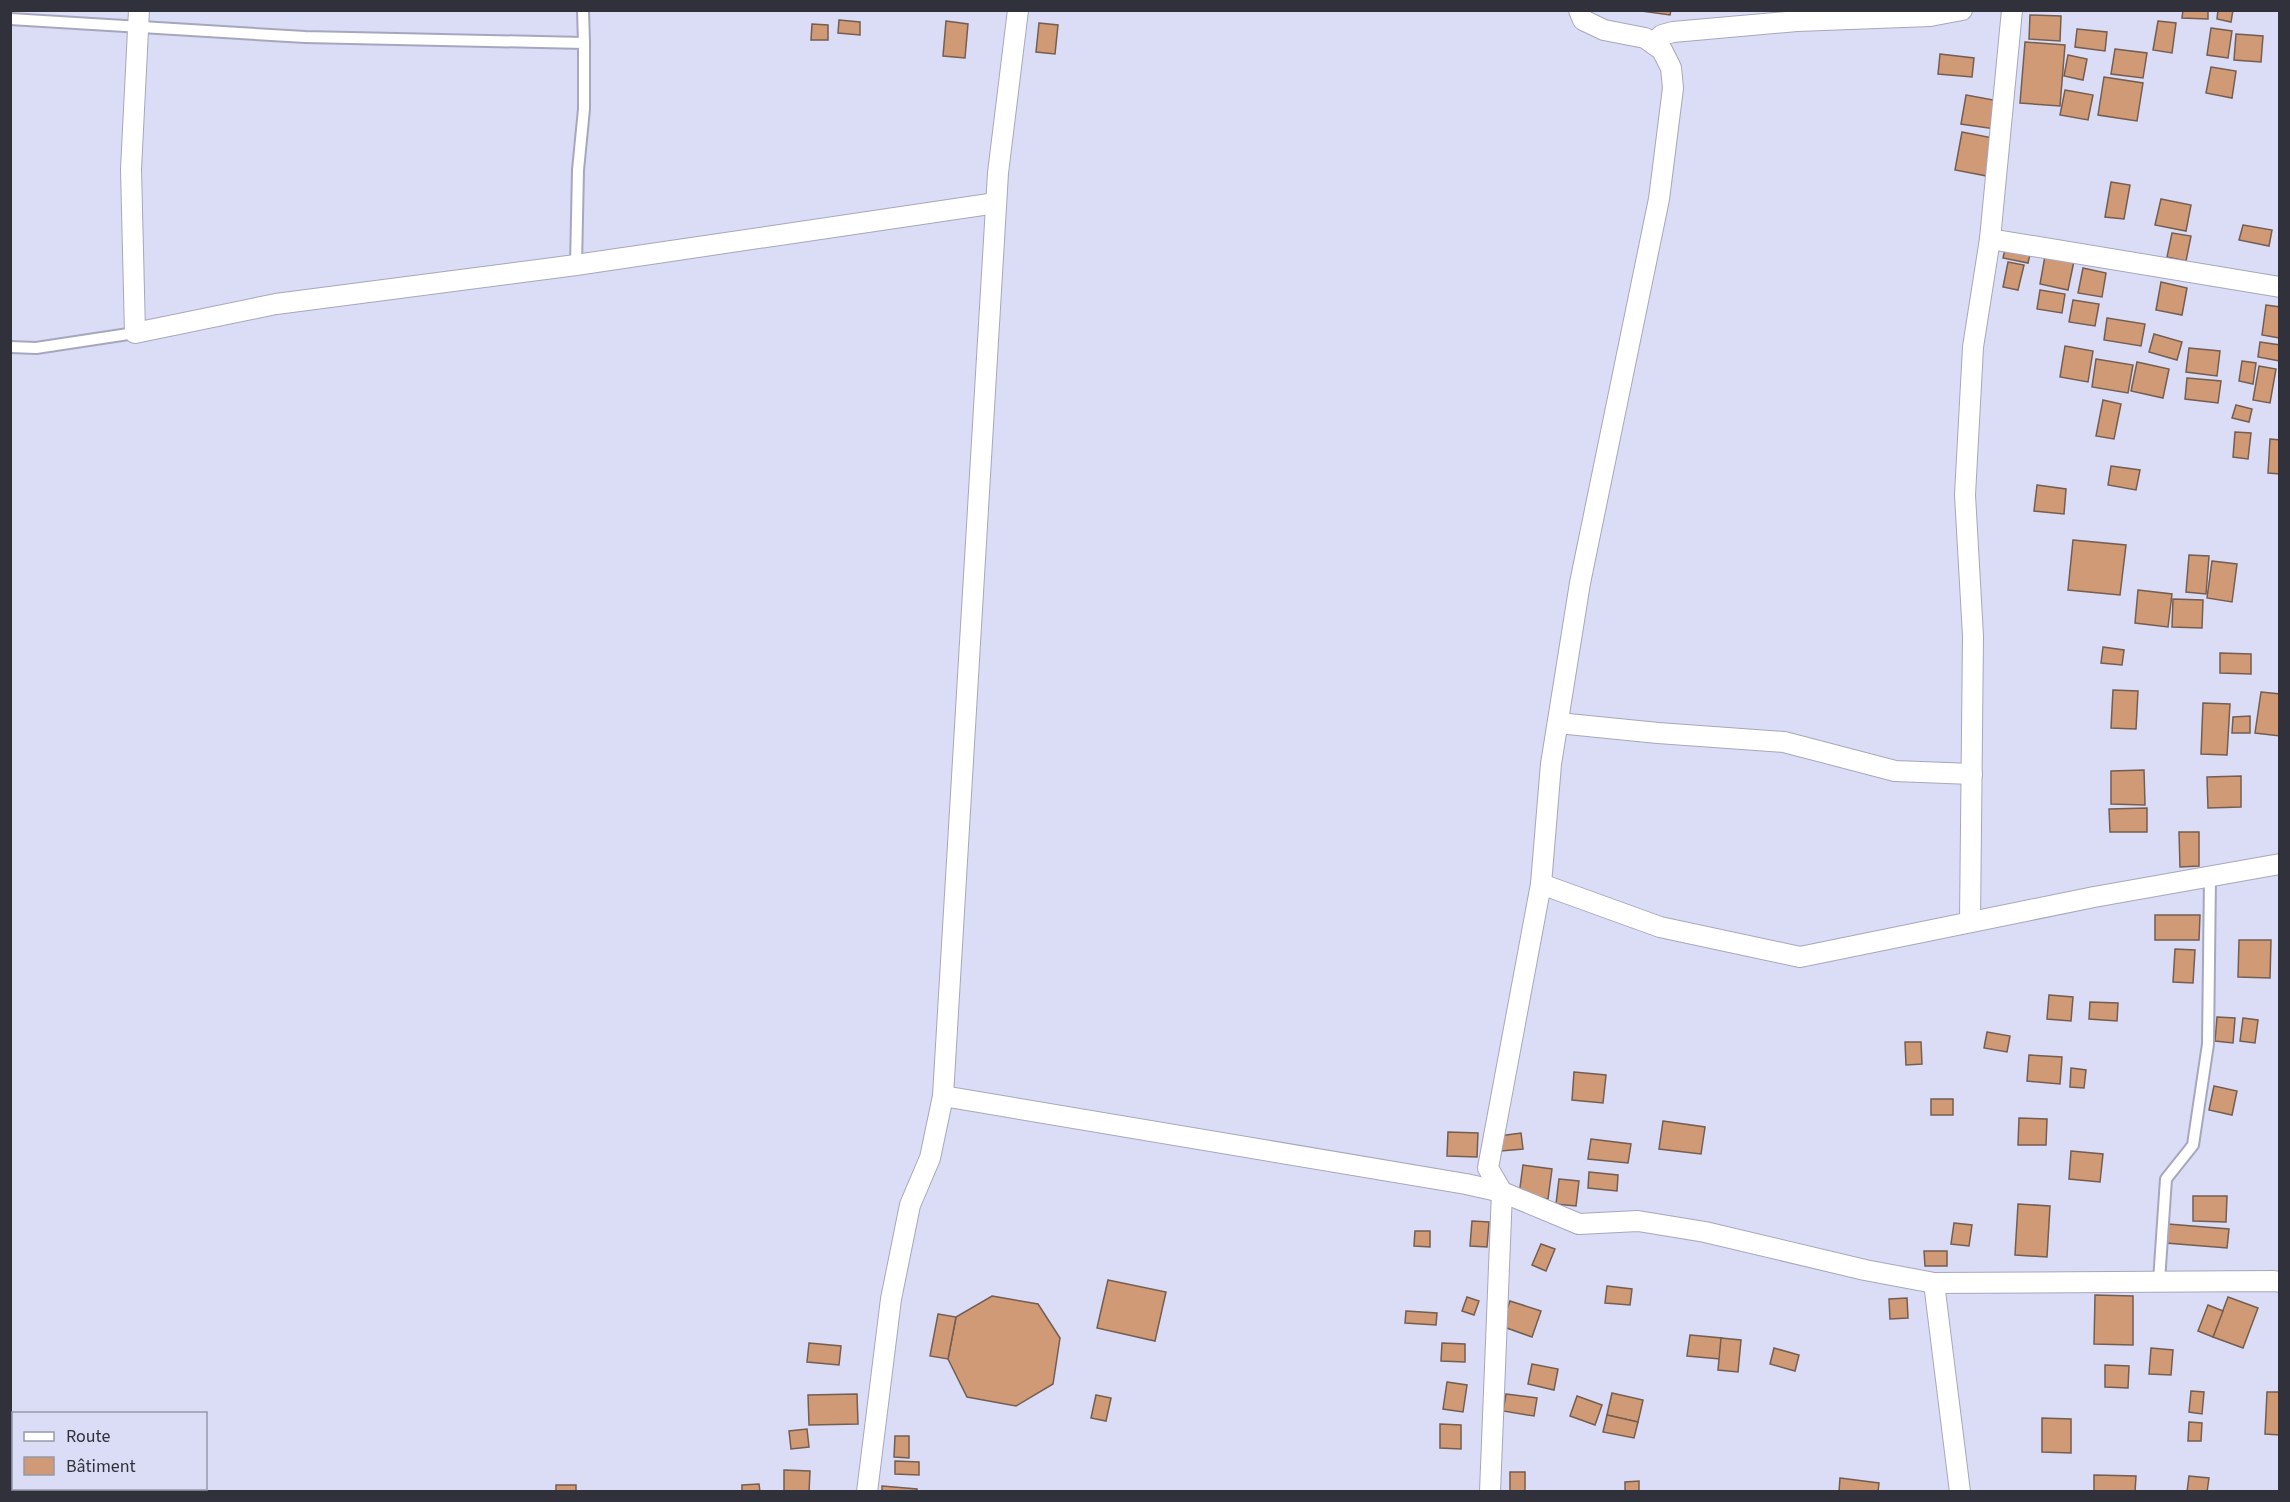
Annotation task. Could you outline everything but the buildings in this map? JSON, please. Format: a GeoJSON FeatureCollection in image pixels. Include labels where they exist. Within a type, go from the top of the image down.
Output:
{"type":"FeatureCollection","features":[{"type":"Feature","properties":{"kind":"street"},"geometry":{"type":"LineString","coordinates":[[867,1491],[891,1299],[910,1205],[930,1158],[943,1096],[998,173],[1018,10]]}},
{"type":"Feature","properties":{"kind":"street"},"geometry":{"type":"LineString","coordinates":[[1490,1491],[1502,1192],[1488,1168],[1541,884],[1551,764],[1580,583],[1659,199],[1673,88],[1671,68],[1662,50],[1645,38],[1604,30],[1583,20],[1579,10]]}},
{"type":"Feature","properties":{"kind":"street"},"geometry":{"type":"LineString","coordinates":[[1653,43],[1662,35],[1673,32],[1797,21],[1930,15],[1962,10]]}},
{"type":"Feature","properties":{"kind":"street"},"geometry":{"type":"LineString","coordinates":[[1970,922],[1973,636],[1965,495],[1973,347],[1990,238],[2012,10]]}},
{"type":"Feature","properties":{"kind":"street"},"geometry":{"type":"LineString","coordinates":[[138,18],[131,169],[135,333],[276,304],[576,265],[996,203]]}},
{"type":"Feature","properties":{"kind":"street"},"geometry":{"type":"LineString","coordinates":[[1990,238],[2280,287]]}},
{"type":"Feature","properties":{"kind":"street"},"geometry":{"type":"LineString","coordinates":[[1558,723],[1784,742],[1895,771],[1972,774]]}},
{"type":"Feature","properties":{"kind":"street"},"geometry":{"type":"LineString","coordinates":[[1541,884],[1660,927],[1800,957],[1970,922],[2280,864]]}},
{"type":"Feature","properties":{"kind":"street"},"geometry":{"type":"LineString","coordinates":[[943,1096],[1466,1184],[1502,1192],[1579,1224],[1638,1221],[1705,1232],[1865,1270],[1934,1283],[2280,1282]]}},
{"type":"Feature","properties":{"kind":"street"},"geometry":{"type":"LineString","coordinates":[[1934,1283],[1960,1491]]}},
{"type":"Feature","properties":{"kind":"lane"},"geometry":{"type":"LineString","coordinates":[[576,265],[578,170],[584,109],[583,10]]}},
{"type":"Feature","properties":{"kind":"lane"},"geometry":{"type":"LineString","coordinates":[[10,19],[138,18],[305,37],[584,43]]}},
{"type":"Feature","properties":{"kind":"lane"},"geometry":{"type":"LineString","coordinates":[[10,347],[36,348],[135,333]]}},
{"type":"Feature","properties":{"kind":"lane"},"geometry":{"type":"LineString","coordinates":[[2159,1281],[2166,1179],[2193,1145],[2208,1044],[2210,877]]}}]}
